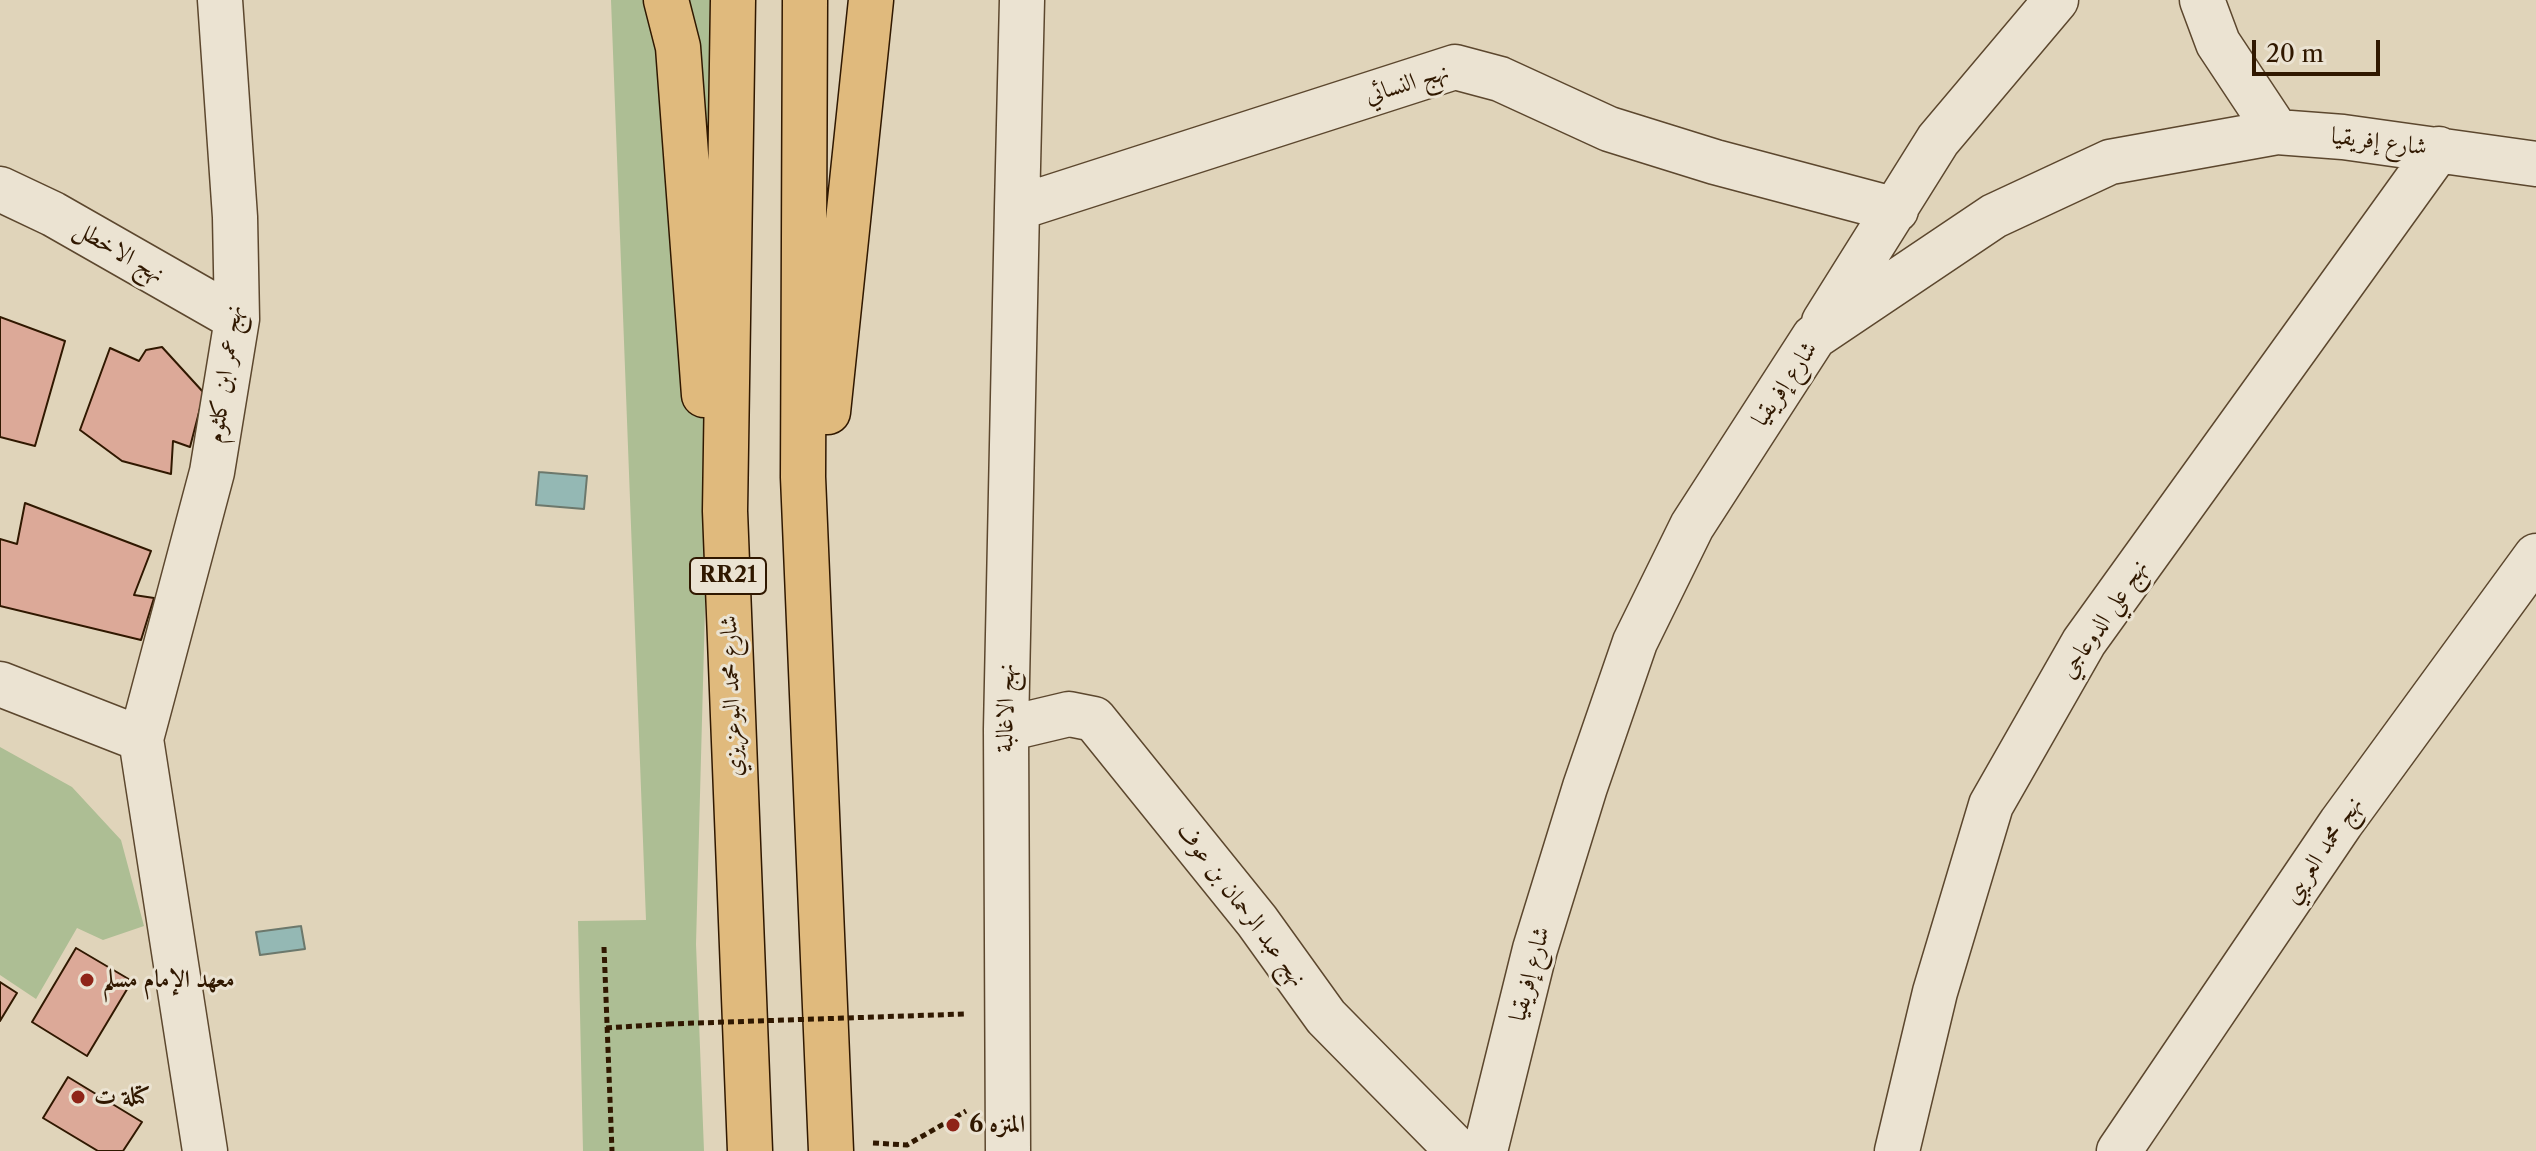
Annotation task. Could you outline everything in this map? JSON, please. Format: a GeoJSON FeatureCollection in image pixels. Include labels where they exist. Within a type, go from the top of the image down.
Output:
{"type":"FeatureCollection","features":[{"type":"Feature","properties":{"kind":"highway"},"geometry":{"type":"LineString","coordinates":[[666,0],[678,47],[702,382],[725,511]]}},
{"type":"Feature","properties":{"kind":"highway","name":"شارع محمد البوعزيزي"},"geometry":{"type":"LineString","coordinates":[[733,0],[725,511],[750,1151]]}},
{"type":"Feature","properties":{"kind":"highway"},"geometry":{"type":"LineString","coordinates":[[805,0],[804,503],[830,1146]]}},
{"type":"Feature","properties":{"kind":"highway"},"geometry":{"type":"LineString","coordinates":[[804,503],[829,406],[871,0]]}},
{"type":"Feature","properties":{"kind":"street","name":"نهج عمر ابن كلثوم"},"geometry":{"type":"LineString","coordinates":[[141,739],[212,472],[237,319],[235,217],[220,0]]}},
{"type":"Feature","properties":{"kind":"street"},"geometry":{"type":"LineString","coordinates":[[1017,208],[1022,0]]}},
{"type":"Feature","properties":{"kind":"street"},"geometry":{"type":"LineString","coordinates":[[1814,337],[1938,140],[2056,0]]}},
{"type":"Feature","properties":{"kind":"street"},"geometry":{"type":"LineString","coordinates":[[2202,0],[2218,43],[2277,132]]}},
{"type":"Feature","properties":{"kind":"street","name":"نهج النسائي"},"geometry":{"type":"LineString","coordinates":[[1017,208],[1455,67],[1500,79],[1609,129],[1715,162],[1896,210]]}},
{"type":"Feature","properties":{"kind":"street","name":"شارع إفريقيا"},"geometry":{"type":"LineString","coordinates":[[1485,1151],[1535,949],[1635,642],[1692,526],[1814,337],[1994,216],[2110,162],[2277,132],[2439,149],[2536,164]]}},
{"type":"Feature","properties":{"kind":"street","name":"نهج علي الدوعاجي"},"geometry":{"type":"LineString","coordinates":[[1897,1151],[1935,992],[1991,805],[2084,642],[2439,149]]}},
{"type":"Feature","properties":{"kind":"street","name":"نهج الاخطل"},"geometry":{"type":"LineString","coordinates":[[0,189],[53,214],[237,319]]}},
{"type":"Feature","properties":{"kind":"street","name":"نهج الاغالبة"},"geometry":{"type":"LineString","coordinates":[[1008,1151],[1006,729],[1017,208]]}},
{"type":"Feature","properties":{"kind":"street","name":"نهج محمد العريبي"},"geometry":{"type":"LineString","coordinates":[[2119,1151],[2341,823],[2536,556]]}},
{"type":"Feature","properties":{"kind":"street"},"geometry":{"type":"LineString","coordinates":[[0,684],[141,739],[205,1151]]}},
{"type":"Feature","properties":{"kind":"street","name":"نهج عبد الرحمان بن عوف"},"geometry":{"type":"LineString","coordinates":[[1006,729],[1069,714],[1094,719],[1257,921],[1326,1017],[1458,1151]]}},
{"type":"Feature","properties":{"kind":"path"},"geometry":{"type":"LineString","coordinates":[[604,947],[612,1151]]}},
{"type":"Feature","properties":{"kind":"path"},"geometry":{"type":"LineString","coordinates":[[606,1028],[964,1014]]}},
{"type":"Feature","properties":{"kind":"path"},"geometry":{"type":"LineString","coordinates":[[830,1146],[907,1145],[970,1108]]}},
{"type":"Feature","properties":{"kind":"green space"},"geometry":{"type":"Polygon","coordinates":[[[611,0],[717,0],[720,48],[696,944],[704,1151],[583,1151],[578,921],[646,920],[611,0]]]}},
{"type":"Feature","properties":{"kind":"green space"},"geometry":{"type":"Polygon","coordinates":[[[0,747],[72,787],[121,840],[144,926],[103,940],[77,928],[36,999],[0,975],[0,747]]]}},
{"type":"Feature","properties":{"kind":"water"},"geometry":{"type":"Polygon","coordinates":[[[539,472],[587,476],[584,509],[536,505],[539,472]]]}},
{"type":"Feature","properties":{"kind":"water"},"geometry":{"type":"Polygon","coordinates":[[[301,926],[305,949],[260,955],[256,932],[301,926]]]}},
{"type":"Feature","properties":{"kind":"building"},"geometry":{"type":"Polygon","coordinates":[[[0,317],[65,341],[35,446],[0,437],[0,317]]]}},
{"type":"Feature","properties":{"kind":"building"},"geometry":{"type":"Polygon","coordinates":[[[162,347],[204,393],[190,447],[173,441],[171,474],[122,461],[80,430],[110,348],[139,361],[146,350],[162,347]]]}},
{"type":"Feature","properties":{"kind":"building"},"geometry":{"type":"Polygon","coordinates":[[[25,503],[151,551],[134,595],[154,598],[141,640],[0,606],[0,539],[17,544],[25,503]]]}},
{"type":"Feature","properties":{"kind":"building"},"geometry":{"type":"Polygon","coordinates":[[[76,948],[132,981],[87,1056],[32,1022],[76,948]]]}},
{"type":"Feature","properties":{"kind":"building"},"geometry":{"type":"Polygon","coordinates":[[[0,982],[17,993],[0,1021],[0,982]]]}},
{"type":"Feature","properties":{"kind":"building","name":"كتلة ت"},"geometry":{"type":"Polygon","coordinates":[[[68,1077],[142,1122],[123,1151],[98,1151],[43,1118],[68,1077]]]}},
{"type":"Feature","properties":{"kind":"place","name":"معهد الإمام مسلم"},"geometry":{"type":"Point","coordinates":[87,980]}},
{"type":"Feature","properties":{"kind":"place","name":"كتلة ت"},"geometry":{"type":"Point","coordinates":[78,1097]}},
{"type":"Feature","properties":{"kind":"place","name":"المنزه 6"},"geometry":{"type":"Point","coordinates":[953,1125]}}]}
